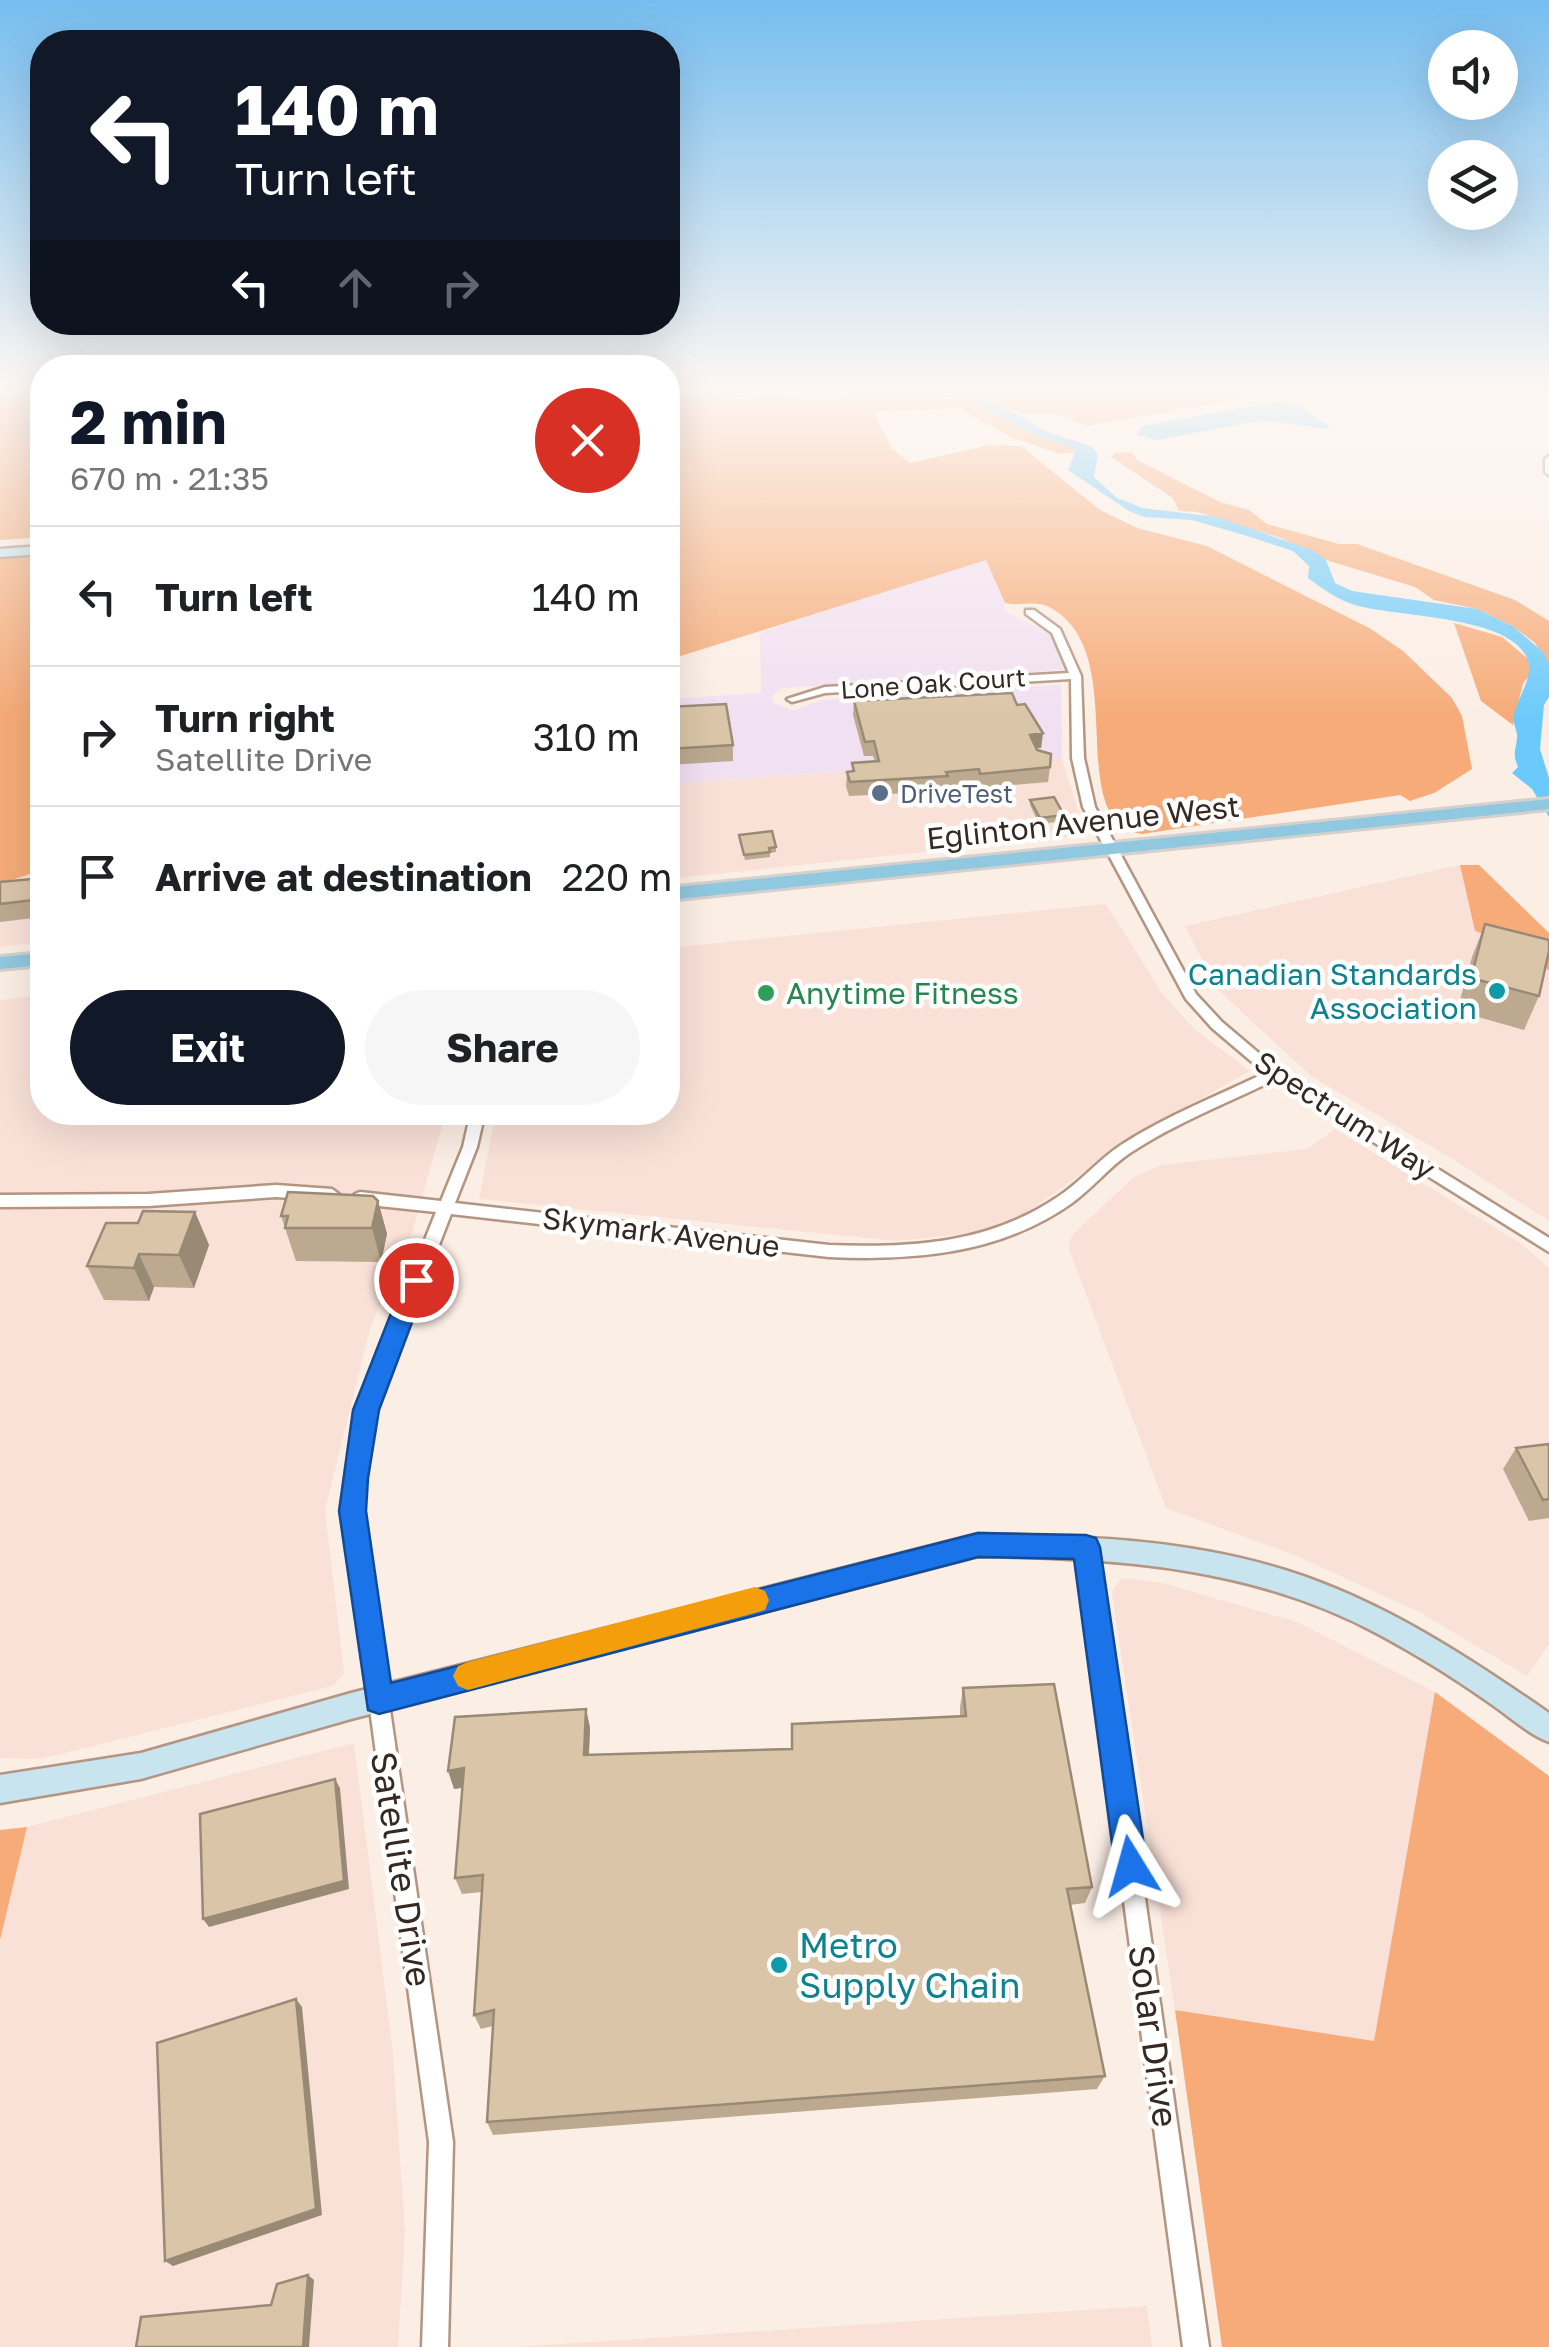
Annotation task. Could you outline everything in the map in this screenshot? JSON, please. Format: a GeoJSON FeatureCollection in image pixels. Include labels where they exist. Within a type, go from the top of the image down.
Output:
{"type":"FeatureCollection","features":[{"type":"Feature","properties":{"kind":"main road","name":"Eglinton Avenue West"},"geometry":{"type":"LineString","coordinates":[[680,893],[1549,804]]}},
{"type":"Feature","properties":{"kind":"main road"},"geometry":{"type":"LineString","coordinates":[[0,963],[30,960]]}},
{"type":"Feature","properties":{"kind":"street"},"geometry":{"type":"LineString","coordinates":[[0,549],[30,547]]}},
{"type":"Feature","properties":{"kind":"street"},"geometry":{"type":"LineString","coordinates":[[1030,612],[1056,630],[1076,676]]}},
{"type":"Feature","properties":{"kind":"street","name":"Lone Oak Court"},"geometry":{"type":"LineString","coordinates":[[792,699],[826,690],[1076,676]]}},
{"type":"Feature","properties":{"kind":"street","name":"Spectrum Way"},"geometry":{"type":"LineString","coordinates":[[1076,676],[1081,782],[1096,825],[1191,996],[1275,1074],[1549,1246]]}},
{"type":"Feature","properties":{"kind":"street","name":"Skymark Avenue"},"geometry":{"type":"LineString","coordinates":[[0,1201],[148,1200],[276,1191],[830,1251],[890,1255],[934,1252],[994,1238],[1035,1219],[1063,1202],[1125,1150],[1275,1074]]}},
{"type":"Feature","properties":{"kind":"street","name":"Satellite Drive"},"geometry":{"type":"LineString","coordinates":[[435,2347],[442,2142],[352,1511],[366,1410],[470,1147],[475,1125]]}},
{"type":"Feature","properties":{"kind":"street"},"geometry":{"type":"LineString","coordinates":[[0,1789],[141,1766],[379,1700],[978,1545],[1086,1547],[1199,1561],[1330,1598],[1412,1641],[1547,1723]]}},
{"type":"Feature","properties":{"kind":"street","name":"Solar Drive"},"geometry":{"type":"LineString","coordinates":[[1086,1547],[1196,2347]]}},
{"type":"Feature","properties":{"kind":"shaded area"},"geometry":{"type":"Polygon","coordinates":[[[0,500],[30,500],[30,538],[0,540],[0,500]]]}},
{"type":"Feature","properties":{"kind":"shaded area"},"geometry":{"type":"Polygon","coordinates":[[[680,500],[1087,500],[1137,528],[1207,546],[1371,629],[1403,651],[1452,698],[1462,716],[1472,769],[1434,793],[1410,801],[1400,795],[1142,834],[1118,823],[1105,800],[1089,661],[1075,631],[1045,605],[1005,603],[986,560],[680,656],[680,500]]]}},
{"type":"Feature","properties":{"kind":"shaded area"},"geometry":{"type":"Polygon","coordinates":[[[1174,500],[1215,500],[1249,510],[1267,524],[1339,544],[1357,544],[1515,600],[1549,621],[1549,665],[1535,643],[1514,627],[1477,609],[1434,600],[1415,587],[1326,560],[1281,538],[1197,512],[1179,511],[1174,500]]]}},
{"type":"Feature","properties":{"kind":"shaded area"},"geometry":{"type":"Polygon","coordinates":[[[30,555],[30,874],[0,884],[0,556],[30,555]]]}},
{"type":"Feature","properties":{"kind":"shaded area"},"geometry":{"type":"Polygon","coordinates":[[[986,560],[1005,603],[1004,611],[1045,631],[1053,639],[1064,670],[782,688],[773,695],[772,702],[793,711],[821,700],[1061,685],[1062,759],[1024,758],[680,783],[680,698],[761,693],[760,633],[986,560]]]}},
{"type":"Feature","properties":{"kind":"shaded area"},"geometry":{"type":"Polygon","coordinates":[[[1454,623],[1502,637],[1528,659],[1530,675],[1523,683],[1513,725],[1481,701],[1454,623]]]}},
{"type":"Feature","properties":{"kind":"shaded area"},"geometry":{"type":"Polygon","coordinates":[[[1024,758],[1062,759],[1086,835],[680,878],[680,783],[1024,758]]]}},
{"type":"Feature","properties":{"kind":"shaded area"},"geometry":{"type":"Polygon","coordinates":[[[1460,865],[1475,931],[1530,951],[1549,971],[1549,1221],[1311,1076],[1217,989],[1185,926],[1460,865]]]}},
{"type":"Feature","properties":{"kind":"shaded area"},"geometry":{"type":"Polygon","coordinates":[[[1460,865],[1479,865],[1549,933],[1549,971],[1530,951],[1475,931],[1460,865]]]}},
{"type":"Feature","properties":{"kind":"shaded area"},"geometry":{"type":"Polygon","coordinates":[[[30,874],[30,943],[0,947],[0,884],[30,874]]]}},
{"type":"Feature","properties":{"kind":"shaded area"},"geometry":{"type":"Polygon","coordinates":[[[1106,904],[1162,993],[1194,1029],[1250,1071],[1134,1136],[1028,1212],[979,1232],[897,1241],[479,1199],[494,1125],[680,1125],[680,947],[1106,904]]]}},
{"type":"Feature","properties":{"kind":"shaded area"},"geometry":{"type":"Polygon","coordinates":[[[30,996],[30,1125],[443,1125],[412,1233],[370,1328],[325,1510],[344,1673],[333,1686],[39,1759],[0,1758],[0,1000],[30,996]]]}},
{"type":"Feature","properties":{"kind":"shaded area"},"geometry":{"type":"Polygon","coordinates":[[[1335,1129],[1523,1245],[1549,1268],[1549,1644],[1527,1676],[1421,1613],[1297,1556],[1166,1508],[1069,1249],[1071,1236],[1134,1177],[1162,1165],[1307,1149],[1335,1129]]]}},
{"type":"Feature","properties":{"kind":"shaded area"},"geometry":{"type":"Polygon","coordinates":[[[1122,1578],[1163,1583],[1297,1622],[1435,1692],[1374,2041],[1175,2010],[1112,1591],[1122,1578]]]}},
{"type":"Feature","properties":{"kind":"shaded area"},"geometry":{"type":"Polygon","coordinates":[[[1435,1692],[1549,1776],[1549,2347],[1222,2347],[1175,2010],[1374,2041],[1435,1692]]]}},
{"type":"Feature","properties":{"kind":"shaded area"},"geometry":{"type":"Polygon","coordinates":[[[354,1743],[393,2053],[405,2231],[398,2347],[0,2347],[0,1940],[27,1827],[354,1743]]]}},
{"type":"Feature","properties":{"kind":"shaded area"},"geometry":{"type":"Polygon","coordinates":[[[27,1827],[0,1940],[0,1830],[27,1827]]]}},
{"type":"Feature","properties":{"kind":"shaded area"},"geometry":{"type":"Polygon","coordinates":[[[1147,2306],[1152,2347],[514,2347],[1147,2306]]]}},
{"type":"Feature","properties":{"kind":"water"},"geometry":{"type":"Polygon","coordinates":[[[1112,500],[1143,508],[1217,517],[1312,550],[1326,560],[1335,583],[1352,591],[1477,609],[1514,627],[1544,653],[1549,665],[1549,697],[1544,705],[1540,749],[1549,778],[1549,817],[1532,789],[1512,773],[1518,767],[1514,715],[1529,672],[1527,658],[1516,644],[1475,625],[1349,603],[1308,578],[1309,566],[1293,551],[1192,520],[1144,517],[1112,500]]]}},
{"type":"Feature","properties":{"kind":"building"},"geometry":{"type":"Polygon","coordinates":[[[1012,693],[1017,705],[1025,704],[1043,733],[1030,735],[1037,750],[1051,754],[1050,767],[980,774],[979,769],[946,772],[948,776],[850,782],[847,772],[854,771],[852,763],[879,761],[874,741],[865,742],[854,701],[1012,693]]]}},
{"type":"Feature","properties":{"kind":"building"},"geometry":{"type":"Polygon","coordinates":[[[726,704],[733,745],[680,748],[680,706],[726,704]]]}},
{"type":"Feature","properties":{"kind":"building"},"geometry":{"type":"Polygon","coordinates":[[[1054,797],[1064,815],[1040,818],[1030,800],[1054,797]]]}},
{"type":"Feature","properties":{"kind":"building"},"geometry":{"type":"Polygon","coordinates":[[[772,831],[776,847],[769,848],[770,852],[744,855],[739,835],[772,831]]]}},
{"type":"Feature","properties":{"kind":"building"},"geometry":{"type":"Polygon","coordinates":[[[30,879],[30,900],[0,904],[0,882],[30,879]]]}},
{"type":"Feature","properties":{"kind":"building"},"geometry":{"type":"Polygon","coordinates":[[[1485,924],[1549,940],[1539,996],[1471,978],[1485,924]]]}},
{"type":"Feature","properties":{"kind":"building"},"geometry":{"type":"Polygon","coordinates":[[[288,1192],[373,1196],[378,1201],[372,1228],[285,1228],[288,1216],[281,1216],[288,1192]]]}},
{"type":"Feature","properties":{"kind":"building"},"geometry":{"type":"Polygon","coordinates":[[[143,1211],[195,1212],[179,1255],[139,1254],[134,1268],[87,1266],[106,1223],[138,1223],[143,1211]]]}},
{"type":"Feature","properties":{"kind":"building"},"geometry":{"type":"Polygon","coordinates":[[[1549,1444],[1549,1499],[1543,1500],[1516,1448],[1549,1444]]]}},
{"type":"Feature","properties":{"kind":"building","name":"Metro Supply Chain"},"geometry":{"type":"Polygon","coordinates":[[[1054,1684],[1092,1887],[1067,1889],[1105,2076],[487,2122],[494,2010],[474,2015],[483,1875],[455,1878],[464,1768],[448,1771],[455,1717],[586,1709],[584,1755],[792,1749],[792,1724],[966,1716],[963,1688],[1054,1684]]]}},
{"type":"Feature","properties":{"kind":"building"},"geometry":{"type":"Polygon","coordinates":[[[335,1779],[344,1881],[203,1919],[200,1814],[335,1779]]]}},
{"type":"Feature","properties":{"kind":"building"},"geometry":{"type":"Polygon","coordinates":[[[296,1999],[316,2209],[165,2261],[157,2043],[296,1999]]]}},
{"type":"Feature","properties":{"kind":"building"},"geometry":{"type":"Polygon","coordinates":[[[308,2275],[303,2347],[136,2347],[141,2317],[271,2305],[277,2284],[308,2275]]]}},
{"type":"Feature","properties":{"kind":"slow traffic"},"geometry":{"type":"LineString","coordinates":[[468,1676],[755,1600]]}},
{"type":"Feature","properties":{"kind":"place","name":"DriveTest"},"geometry":{"type":"Point","coordinates":[880,793]}},
{"type":"Feature","properties":{"kind":"place","name":"Canadian Standards Association"},"geometry":{"type":"Point","coordinates":[1497,991]}},
{"type":"Feature","properties":{"kind":"place","name":"Anytime Fitness"},"geometry":{"type":"Point","coordinates":[766,993]}},
{"type":"Feature","properties":{"kind":"place","name":"Metro Supply Chain"},"geometry":{"type":"Point","coordinates":[779,1965]}},
{"type":"Feature","properties":{"kind":"route"},"geometry":{"type":"LineString","coordinates":[[416,1280],[366,1410],[354,1478],[352,1511],[379,1700],[978,1545],[1086,1547],[1131,1866]]}}]}
